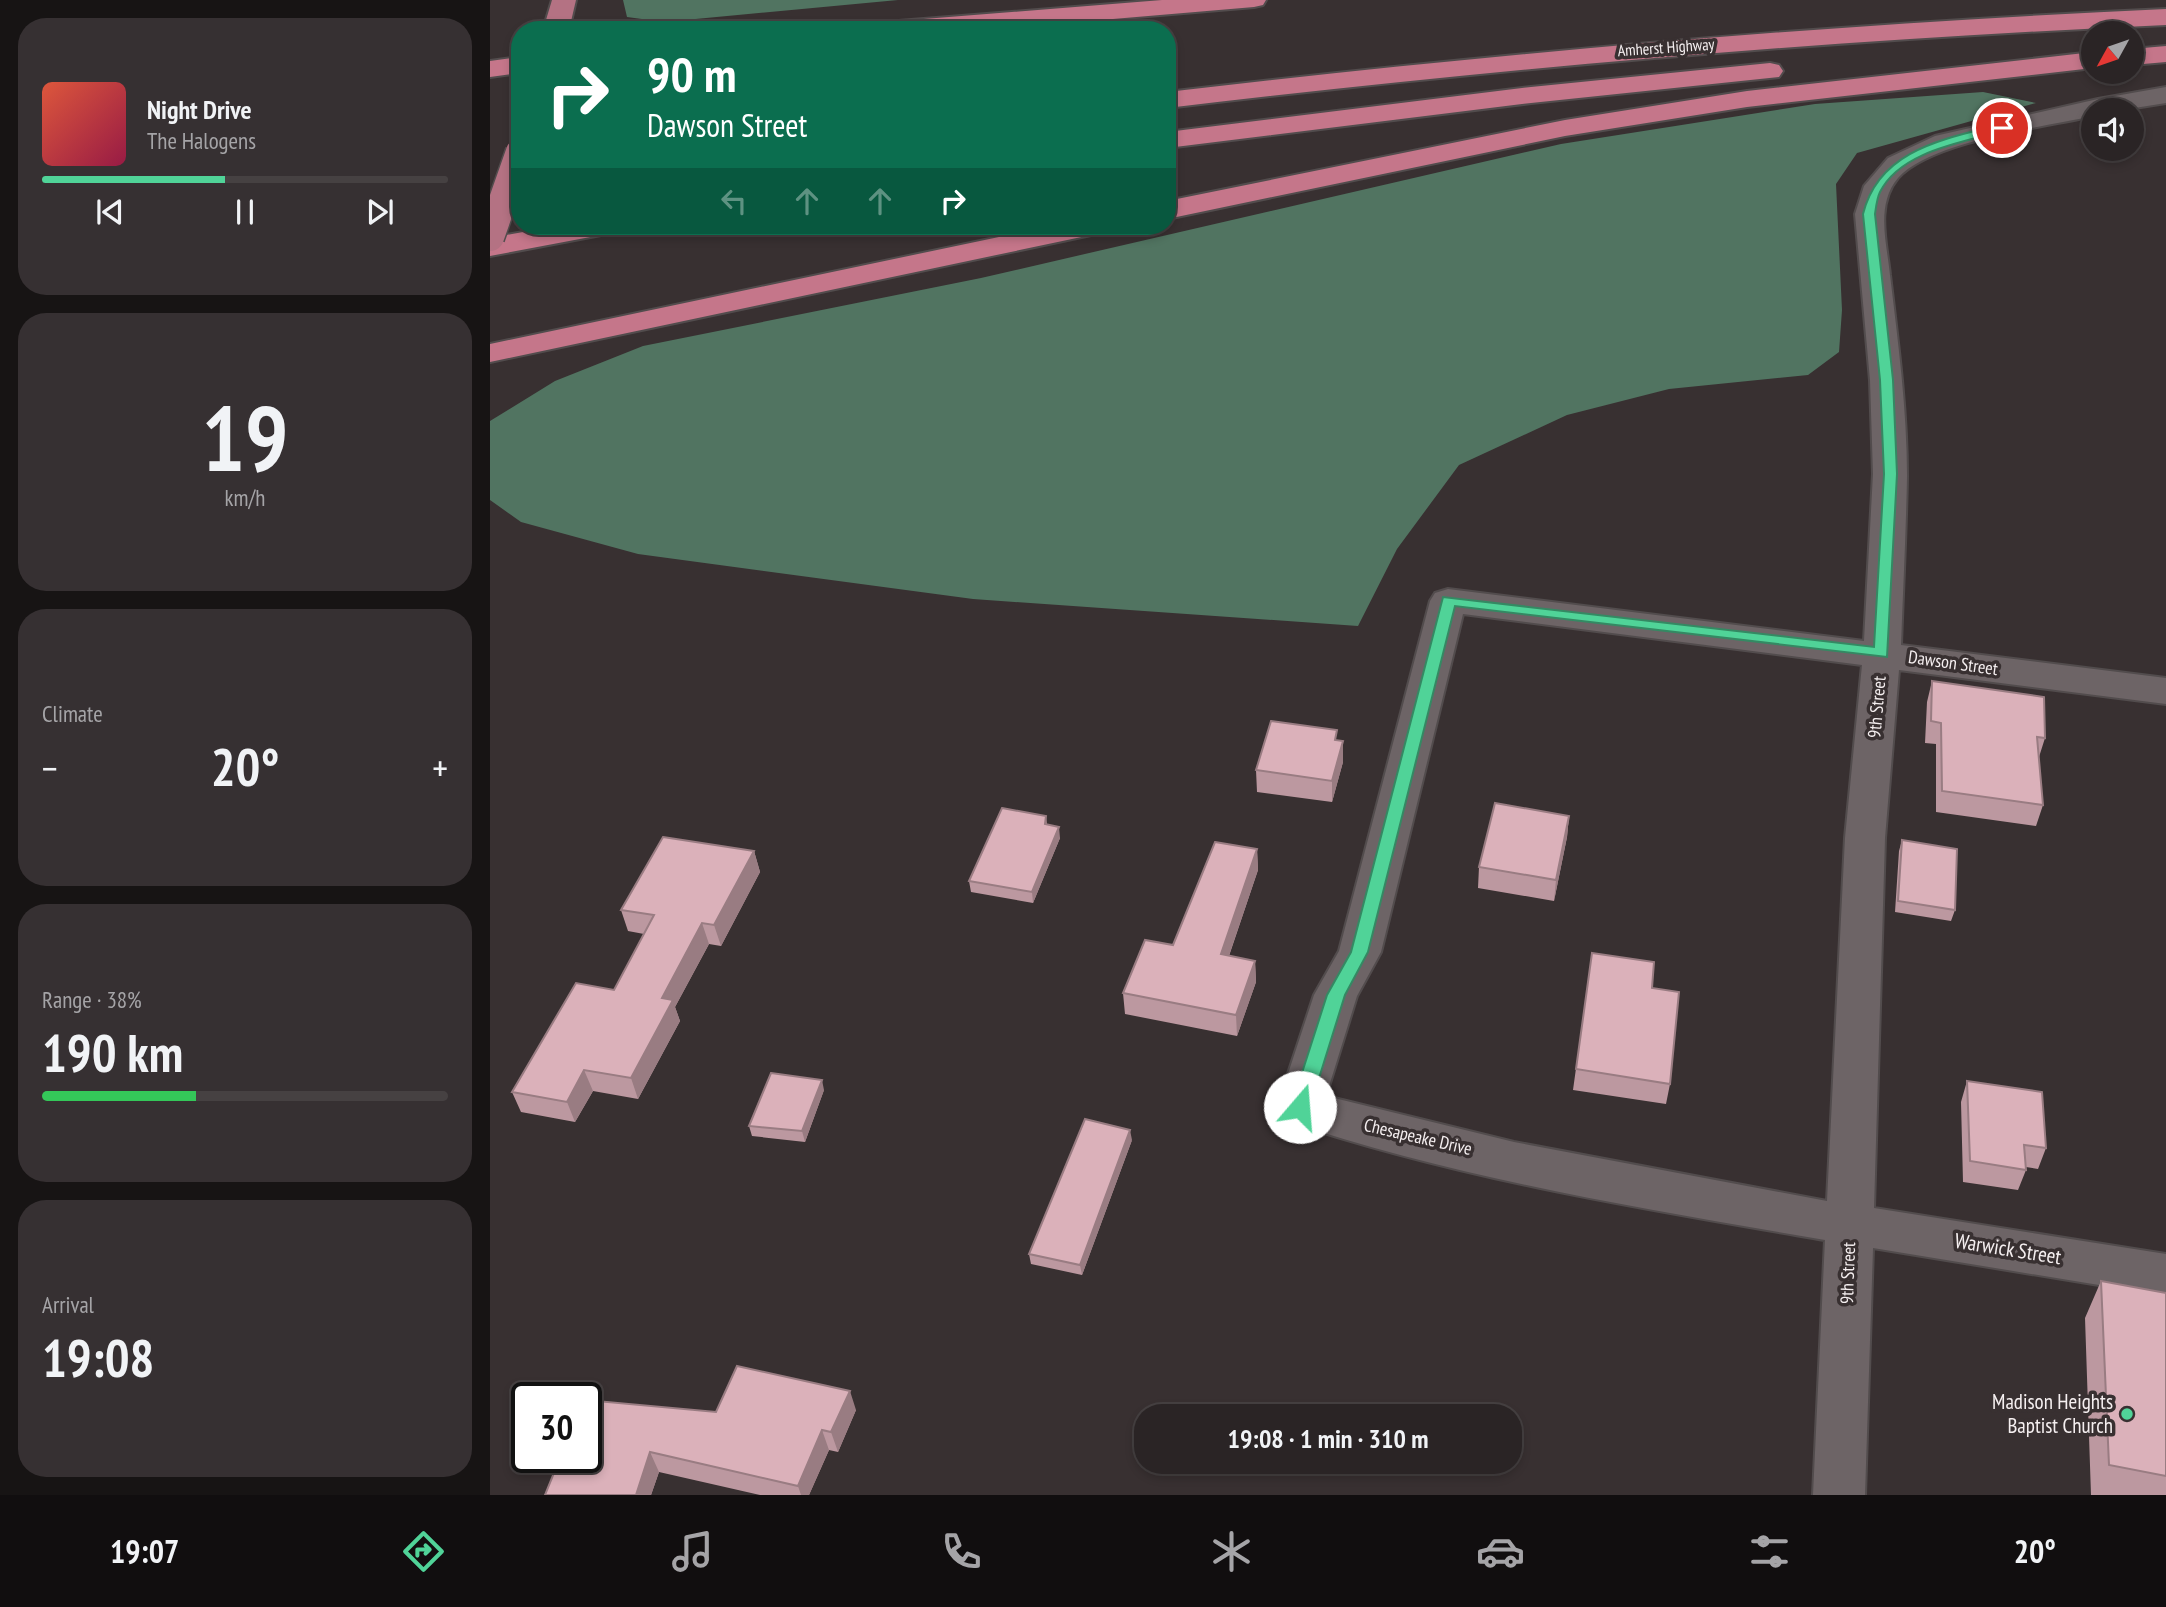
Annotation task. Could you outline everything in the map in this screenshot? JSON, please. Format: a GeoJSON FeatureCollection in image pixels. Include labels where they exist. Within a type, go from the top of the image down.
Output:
{"type":"FeatureCollection","features":[{"type":"Feature","properties":{"kind":"highway"},"geometry":{"type":"LineString","coordinates":[[558,21],[564,0]]}},
{"type":"Feature","properties":{"kind":"highway"},"geometry":{"type":"LineString","coordinates":[[996,21],[1254,0]]}},
{"type":"Feature","properties":{"kind":"highway","name":"Amherst Highway"},"geometry":{"type":"LineString","coordinates":[[1176,99],[1373,75],[1631,49],[2166,17]]}},
{"type":"Feature","properties":{"kind":"highway"},"geometry":{"type":"LineString","coordinates":[[2144,40],[2166,39]]}},
{"type":"Feature","properties":{"kind":"highway","name":"Amherst Highway"},"geometry":{"type":"LineString","coordinates":[[1176,139],[1531,95],[2081,44]]}},
{"type":"Feature","properties":{"kind":"highway"},"geometry":{"type":"LineString","coordinates":[[2144,56],[2166,54]]}},
{"type":"Feature","properties":{"kind":"highway"},"geometry":{"type":"LineString","coordinates":[[1176,208],[1565,128],[1773,96],[2081,61]]}},
{"type":"Feature","properties":{"kind":"highway"},"geometry":{"type":"LineString","coordinates":[[490,69],[511,66]]}},
{"type":"Feature","properties":{"kind":"highway"},"geometry":{"type":"LineString","coordinates":[[490,237],[511,178]]}},
{"type":"Feature","properties":{"kind":"highway"},"geometry":{"type":"LineString","coordinates":[[490,202],[511,198]]}},
{"type":"Feature","properties":{"kind":"highway"},"geometry":{"type":"LineString","coordinates":[[490,247],[553,235]]}},
{"type":"Feature","properties":{"kind":"highway"},"geometry":{"type":"LineString","coordinates":[[490,353],[1048,235]]}},
{"type":"Feature","properties":{"kind":"street","name":"9th Street"},"geometry":{"type":"LineString","coordinates":[[1839,1495],[1865,838],[1882,653],[1891,474],[1886,380],[1869,214],[1874,191],[1898,164],[1952,141],[2126,101],[2166,95]]}},
{"type":"Feature","properties":{"kind":"street","name":"Dawson Street"},"geometry":{"type":"LineString","coordinates":[[1448,601],[1882,653],[2166,691]]}},
{"type":"Feature","properties":{"kind":"street","name":"Chesapeake Drive"},"geometry":{"type":"LineString","coordinates":[[1448,601],[1360,952],[1336,995],[1300,1107],[1385,1131],[1637,1187],[1850,1224]]}},
{"type":"Feature","properties":{"kind":"street","name":"Warwick Street"},"geometry":{"type":"LineString","coordinates":[[1850,1224],[2166,1275]]}},
{"type":"Feature","properties":{"kind":"green space"},"geometry":{"type":"Polygon","coordinates":[[[623,0],[898,0],[675,21],[627,17],[623,0]]]}},
{"type":"Feature","properties":{"kind":"green space"},"geometry":{"type":"Polygon","coordinates":[[[1983,92],[2036,103],[1857,153],[1836,184],[1842,310],[1839,352],[1808,375],[1669,389],[1567,415],[1459,465],[1397,549],[1358,626],[973,599],[638,554],[521,522],[490,500],[490,421],[555,381],[643,346],[981,278],[1561,144],[1815,104],[1983,92]]]}},
{"type":"Feature","properties":{"kind":"building"},"geometry":{"type":"Polygon","coordinates":[[[1932,681],[2044,697],[2045,738],[2037,737],[2043,805],[1942,791],[1941,723],[1931,721],[1932,681]]]}},
{"type":"Feature","properties":{"kind":"building"},"geometry":{"type":"Polygon","coordinates":[[[1271,721],[1337,730],[1335,740],[1343,741],[1332,781],[1256,770],[1271,721]]]}},
{"type":"Feature","properties":{"kind":"building"},"geometry":{"type":"Polygon","coordinates":[[[1495,803],[1569,816],[1556,880],[1479,867],[1495,803]]]}},
{"type":"Feature","properties":{"kind":"building"},"geometry":{"type":"Polygon","coordinates":[[[1002,808],[1046,816],[1045,824],[1059,827],[1032,892],[969,881],[1002,808]]]}},
{"type":"Feature","properties":{"kind":"building"},"geometry":{"type":"Polygon","coordinates":[[[663,837],[754,851],[714,925],[702,923],[662,998],[673,1000],[631,1078],[584,1070],[567,1102],[512,1092],[576,983],[614,990],[654,915],[621,910],[663,837]]]}},
{"type":"Feature","properties":{"kind":"building"},"geometry":{"type":"Polygon","coordinates":[[[1902,840],[1957,849],[1955,910],[1898,901],[1902,840]]]}},
{"type":"Feature","properties":{"kind":"building"},"geometry":{"type":"Polygon","coordinates":[[[1215,842],[1257,849],[1221,954],[1255,961],[1236,1015],[1123,993],[1145,940],[1173,945],[1215,842]]]}},
{"type":"Feature","properties":{"kind":"building"},"geometry":{"type":"Polygon","coordinates":[[[1592,953],[1654,962],[1652,988],[1679,992],[1670,1084],[1576,1069],[1592,953]]]}},
{"type":"Feature","properties":{"kind":"building"},"geometry":{"type":"Polygon","coordinates":[[[771,1073],[822,1080],[802,1131],[749,1126],[771,1073]]]}},
{"type":"Feature","properties":{"kind":"building"},"geometry":{"type":"Polygon","coordinates":[[[1967,1081],[2042,1092],[2046,1148],[2024,1145],[2026,1170],[1970,1161],[1967,1081]]]}},
{"type":"Feature","properties":{"kind":"building"},"geometry":{"type":"Polygon","coordinates":[[[1085,1119],[1130,1130],[1080,1265],[1029,1254],[1085,1119]]]}},
{"type":"Feature","properties":{"kind":"building","name":"Madison Heights Baptist Church"},"geometry":{"type":"Polygon","coordinates":[[[2101,1281],[2166,1293],[2166,1476],[2109,1465],[2101,1281]]]}},
{"type":"Feature","properties":{"kind":"building"},"geometry":{"type":"Polygon","coordinates":[[[737,1366],[850,1391],[831,1432],[822,1430],[798,1486],[650,1452],[636,1495],[545,1495],[554,1473],[602,1473],[602,1401],[716,1412],[737,1366]]]}},
{"type":"Feature","properties":{"kind":"place","name":"Madison Heights Baptist Church"},"geometry":{"type":"Point","coordinates":[2127,1414]}},
{"type":"Feature","properties":{"kind":"route"},"geometry":{"type":"LineString","coordinates":[[1300,1107],[1336,995],[1360,952],[1448,601],[1882,653],[1891,474],[1886,380],[1869,214],[1874,191],[1898,164],[1940,145],[2002,128]]}}]}
